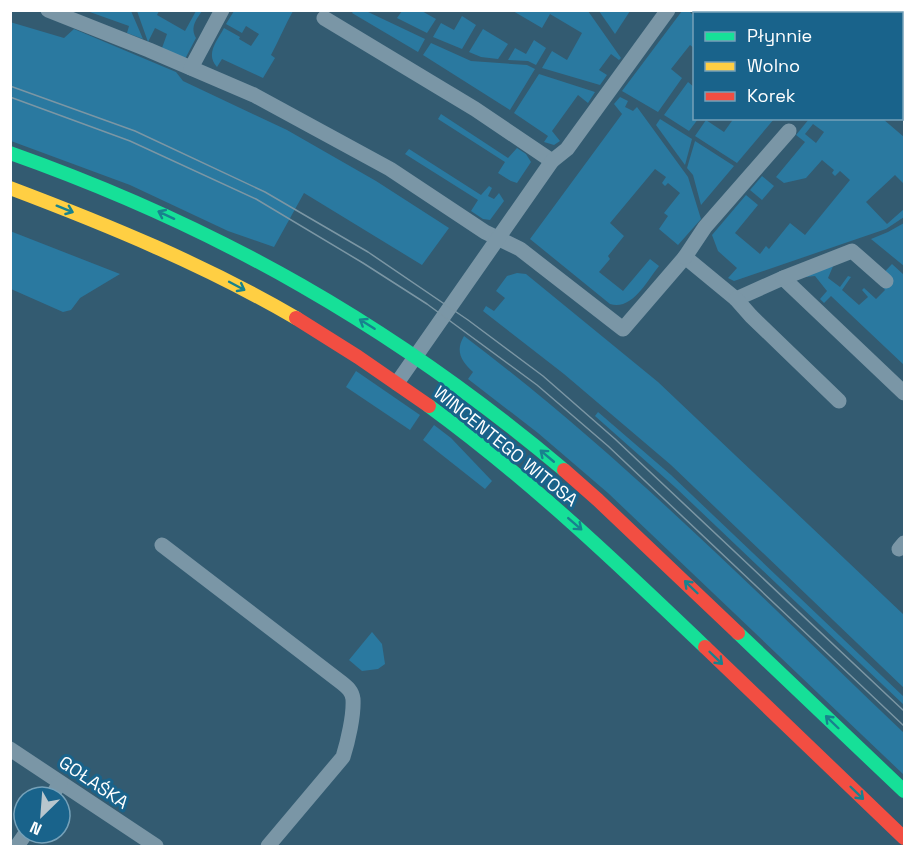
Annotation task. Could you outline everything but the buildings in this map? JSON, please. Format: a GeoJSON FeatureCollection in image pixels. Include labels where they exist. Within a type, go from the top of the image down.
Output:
{"type":"FeatureCollection","features":[{"type":"Feature","properties":{"kind":"main road","name":"WINCENTEGO WITOSA"},"geometry":{"type":"LineString","coordinates":[[10,153],[114,193],[219,241],[333,303],[416,356],[502,420],[598,500],[904,791]]}},
{"type":"Feature","properties":{"kind":"main road","name":"WINCENTEGO WITOSA"},"geometry":{"type":"LineString","coordinates":[[10,188],[115,229],[210,272],[311,328],[397,383],[495,457],[584,533],[904,838]]}},
{"type":"Feature","properties":{"kind":"street"},"geometry":{"type":"LineString","coordinates":[[48,10],[254,95],[390,169],[498,239],[520,249],[623,329],[685,257],[705,227],[789,131]]}},
{"type":"Feature","properties":{"kind":"street"},"geometry":{"type":"LineString","coordinates":[[191,68],[222,10]]}},
{"type":"Feature","properties":{"kind":"street"},"geometry":{"type":"LineString","coordinates":[[397,383],[552,161],[567,149],[668,10]]}},
{"type":"Feature","properties":{"kind":"street"},"geometry":{"type":"LineString","coordinates":[[324,18],[475,109],[552,161]]}},
{"type":"Feature","properties":{"kind":"street"},"geometry":{"type":"LineString","coordinates":[[736,299],[852,251],[886,281]]}},
{"type":"Feature","properties":{"kind":"street"},"geometry":{"type":"LineString","coordinates":[[685,257],[736,299],[768,333],[840,401]]}},
{"type":"Feature","properties":{"kind":"street"},"geometry":{"type":"LineString","coordinates":[[783,278],[904,393]]}},
{"type":"Feature","properties":{"kind":"street"},"geometry":{"type":"LineString","coordinates":[[162,545],[342,682],[350,690],[353,698],[343,757],[268,846]]}},
{"type":"Feature","properties":{"kind":"street","name":"GOŁAŚKA"},"geometry":{"type":"LineString","coordinates":[[10,749],[156,846]]}},
{"type":"Feature","properties":{"kind":"shaded area"},"geometry":{"type":"Polygon","coordinates":[[[354,10],[366,11],[425,39],[418,52],[352,13],[354,10]]]}},
{"type":"Feature","properties":{"kind":"shaded area"},"geometry":{"type":"Polygon","coordinates":[[[420,10],[436,19],[427,33],[397,18],[402,11],[420,10]]]}},
{"type":"Feature","properties":{"kind":"shaded area"},"geometry":{"type":"Polygon","coordinates":[[[87,11],[131,11],[143,39],[127,33],[129,26],[87,11]]]}},
{"type":"Feature","properties":{"kind":"shaded area"},"geometry":{"type":"Polygon","coordinates":[[[137,11],[159,11],[157,15],[185,31],[196,11],[202,11],[194,27],[196,38],[185,59],[162,48],[167,34],[155,28],[148,42],[137,11]]]}},
{"type":"Feature","properties":{"kind":"shaded area"},"geometry":{"type":"Polygon","coordinates":[[[234,11],[293,11],[271,55],[275,58],[263,78],[222,59],[217,67],[214,62],[213,48],[224,28],[251,46],[259,34],[246,26],[242,33],[226,24],[234,11]]]}},
{"type":"Feature","properties":{"kind":"shaded area"},"geometry":{"type":"Polygon","coordinates":[[[513,11],[588,11],[621,58],[619,60],[611,54],[599,70],[607,75],[600,85],[542,68],[552,51],[567,60],[582,33],[550,14],[542,28],[513,11]]]}},
{"type":"Feature","properties":{"kind":"shaded area"},"geometry":{"type":"Polygon","coordinates":[[[599,11],[630,11],[615,34],[599,11]]]}},
{"type":"Feature","properties":{"kind":"shaded area"},"geometry":{"type":"Polygon","coordinates":[[[682,11],[689,11],[693,15],[693,47],[690,45],[671,69],[682,78],[658,112],[622,91],[682,11]]]}},
{"type":"Feature","properties":{"kind":"shaded area"},"geometry":{"type":"Polygon","coordinates":[[[462,16],[476,25],[462,49],[433,37],[441,23],[454,30],[462,16]]]}},
{"type":"Feature","properties":{"kind":"shaded area"},"geometry":{"type":"Polygon","coordinates":[[[10,22],[64,38],[74,29],[176,72],[183,81],[287,130],[376,181],[449,228],[422,265],[304,193],[274,247],[228,231],[130,185],[11,141],[10,22]]]}},
{"type":"Feature","properties":{"kind":"shaded area"},"geometry":{"type":"Polygon","coordinates":[[[483,29],[508,44],[498,59],[481,57],[469,52],[483,29]]]}},
{"type":"Feature","properties":{"kind":"shaded area"},"geometry":{"type":"Polygon","coordinates":[[[534,40],[546,48],[536,65],[528,61],[508,60],[515,48],[526,54],[534,40]]]}},
{"type":"Feature","properties":{"kind":"shaded area"},"geometry":{"type":"Polygon","coordinates":[[[431,43],[471,61],[527,65],[535,69],[510,110],[423,55],[431,43]]]}},
{"type":"Feature","properties":{"kind":"shaded area"},"geometry":{"type":"Polygon","coordinates":[[[539,74],[595,92],[588,103],[578,95],[552,131],[560,141],[554,145],[544,142],[548,136],[514,113],[539,74]]]}},
{"type":"Feature","properties":{"kind":"shaded area"},"geometry":{"type":"Polygon","coordinates":[[[688,82],[693,86],[693,120],[697,120],[689,131],[664,115],[688,82]]]}},
{"type":"Feature","properties":{"kind":"shaded area"},"geometry":{"type":"Polygon","coordinates":[[[620,97],[628,101],[625,107],[633,111],[637,107],[688,177],[701,219],[678,245],[659,229],[668,216],[664,213],[680,193],[668,183],[665,186],[662,183],[666,177],[655,169],[610,223],[624,236],[599,272],[623,291],[650,259],[659,266],[632,299],[618,305],[610,304],[530,239],[622,114],[614,104],[620,97]]]}},
{"type":"Feature","properties":{"kind":"shaded area"},"geometry":{"type":"Polygon","coordinates":[[[441,114],[508,158],[517,148],[526,154],[531,162],[517,183],[498,173],[505,162],[438,119],[441,114]]]}},
{"type":"Feature","properties":{"kind":"shaded area"},"geometry":{"type":"Polygon","coordinates":[[[660,119],[692,139],[685,165],[656,125],[660,119]]]}},
{"type":"Feature","properties":{"kind":"shaded area"},"geometry":{"type":"Polygon","coordinates":[[[706,120],[724,132],[733,120],[773,120],[737,163],[695,136],[706,120]]]}},
{"type":"Feature","properties":{"kind":"shaded area"},"geometry":{"type":"Polygon","coordinates":[[[808,120],[884,120],[904,137],[904,184],[895,175],[866,202],[887,224],[904,209],[904,217],[886,229],[734,281],[728,278],[737,268],[718,251],[712,235],[746,195],[758,205],[735,233],[760,254],[766,246],[769,249],[790,223],[805,235],[850,180],[840,171],[835,176],[832,173],[834,170],[822,160],[806,178],[784,183],[776,177],[805,142],[796,135],[808,120]],[[813,124],[805,134],[816,143],[824,132],[813,124]]]}},
{"type":"Feature","properties":{"kind":"shaded area"},"geometry":{"type":"Polygon","coordinates":[[[695,141],[734,166],[701,205],[693,175],[687,168],[695,141]]]}},
{"type":"Feature","properties":{"kind":"shaded area"},"geometry":{"type":"Polygon","coordinates":[[[409,149],[481,195],[489,186],[492,188],[488,196],[494,199],[499,193],[504,201],[490,220],[483,219],[471,211],[478,200],[405,154],[409,149]]]}},
{"type":"Feature","properties":{"kind":"shaded area"},"geometry":{"type":"Polygon","coordinates":[[[762,176],[774,186],[762,200],[750,190],[762,176]]]}},
{"type":"Feature","properties":{"kind":"shaded area"},"geometry":{"type":"Polygon","coordinates":[[[904,223],[904,266],[871,239],[904,223]]]}},
{"type":"Feature","properties":{"kind":"shaded area"},"geometry":{"type":"Polygon","coordinates":[[[10,231],[120,274],[80,298],[71,310],[63,312],[11,289],[10,231]]]}},
{"type":"Feature","properties":{"kind":"shaded area"},"geometry":{"type":"Polygon","coordinates":[[[834,264],[828,278],[840,287],[848,276],[851,277],[842,290],[859,305],[868,297],[862,290],[864,288],[876,299],[885,290],[877,280],[892,264],[904,275],[904,365],[831,296],[824,303],[820,299],[827,291],[815,276],[805,277],[834,264]]]}},
{"type":"Feature","properties":{"kind":"shaded area"},"geometry":{"type":"Polygon","coordinates":[[[517,273],[526,274],[658,382],[904,615],[904,688],[671,465],[564,374],[483,311],[486,306],[494,311],[505,298],[496,291],[507,276],[517,273]]]}},
{"type":"Feature","properties":{"kind":"shaded area"},"geometry":{"type":"Polygon","coordinates":[[[464,336],[579,429],[635,478],[904,733],[904,775],[608,493],[538,433],[468,379],[473,372],[461,356],[460,346],[464,336]]]}},
{"type":"Feature","properties":{"kind":"shaded area"},"geometry":{"type":"Polygon","coordinates":[[[356,371],[420,415],[410,430],[346,387],[356,371]]]}},
{"type":"Feature","properties":{"kind":"shaded area"},"geometry":{"type":"Polygon","coordinates":[[[598,412],[671,475],[904,697],[904,705],[675,487],[595,416],[598,412]]]}},
{"type":"Feature","properties":{"kind":"shaded area"},"geometry":{"type":"Polygon","coordinates":[[[434,425],[451,438],[492,481],[485,489],[423,440],[434,425]]]}},
{"type":"Feature","properties":{"kind":"shaded area"},"geometry":{"type":"Polygon","coordinates":[[[372,632],[382,644],[385,664],[378,669],[362,671],[349,660],[372,632]]]}},
{"type":"Feature","properties":{"kind":"tram line"},"geometry":{"type":"LineString","coordinates":[[10,86],[135,131],[265,192],[368,252],[468,320],[543,376],[615,439],[904,711]]}},
{"type":"Feature","properties":{"kind":"tram line"},"geometry":{"type":"LineString","coordinates":[[10,97],[130,141],[256,199],[427,304],[537,385],[608,446],[904,726]]}},
{"type":"Feature","properties":{"kind":"traffic: fast"},"geometry":{"type":"LineString","coordinates":[[10,153],[87,182],[161,214],[232,248],[302,286],[369,326],[435,371],[500,418],[564,470]]}},
{"type":"Feature","properties":{"kind":"traffic: fast"},"geometry":{"type":"LineString","coordinates":[[429,406],[537,492],[705,647]]}},
{"type":"Feature","properties":{"kind":"traffic: fast"},"geometry":{"type":"LineString","coordinates":[[738,633],[904,791]]}},
{"type":"Feature","properties":{"kind":"traffic: slow"},"geometry":{"type":"LineString","coordinates":[[10,188],[156,247],[296,318]]}},
{"type":"Feature","properties":{"kind":"traffic: jam"},"geometry":{"type":"LineString","coordinates":[[296,318],[429,406]]}},
{"type":"Feature","properties":{"kind":"traffic: jam"},"geometry":{"type":"LineString","coordinates":[[564,470],[738,633]]}},
{"type":"Feature","properties":{"kind":"traffic: jam"},"geometry":{"type":"LineString","coordinates":[[705,647],[904,838]]}}]}
